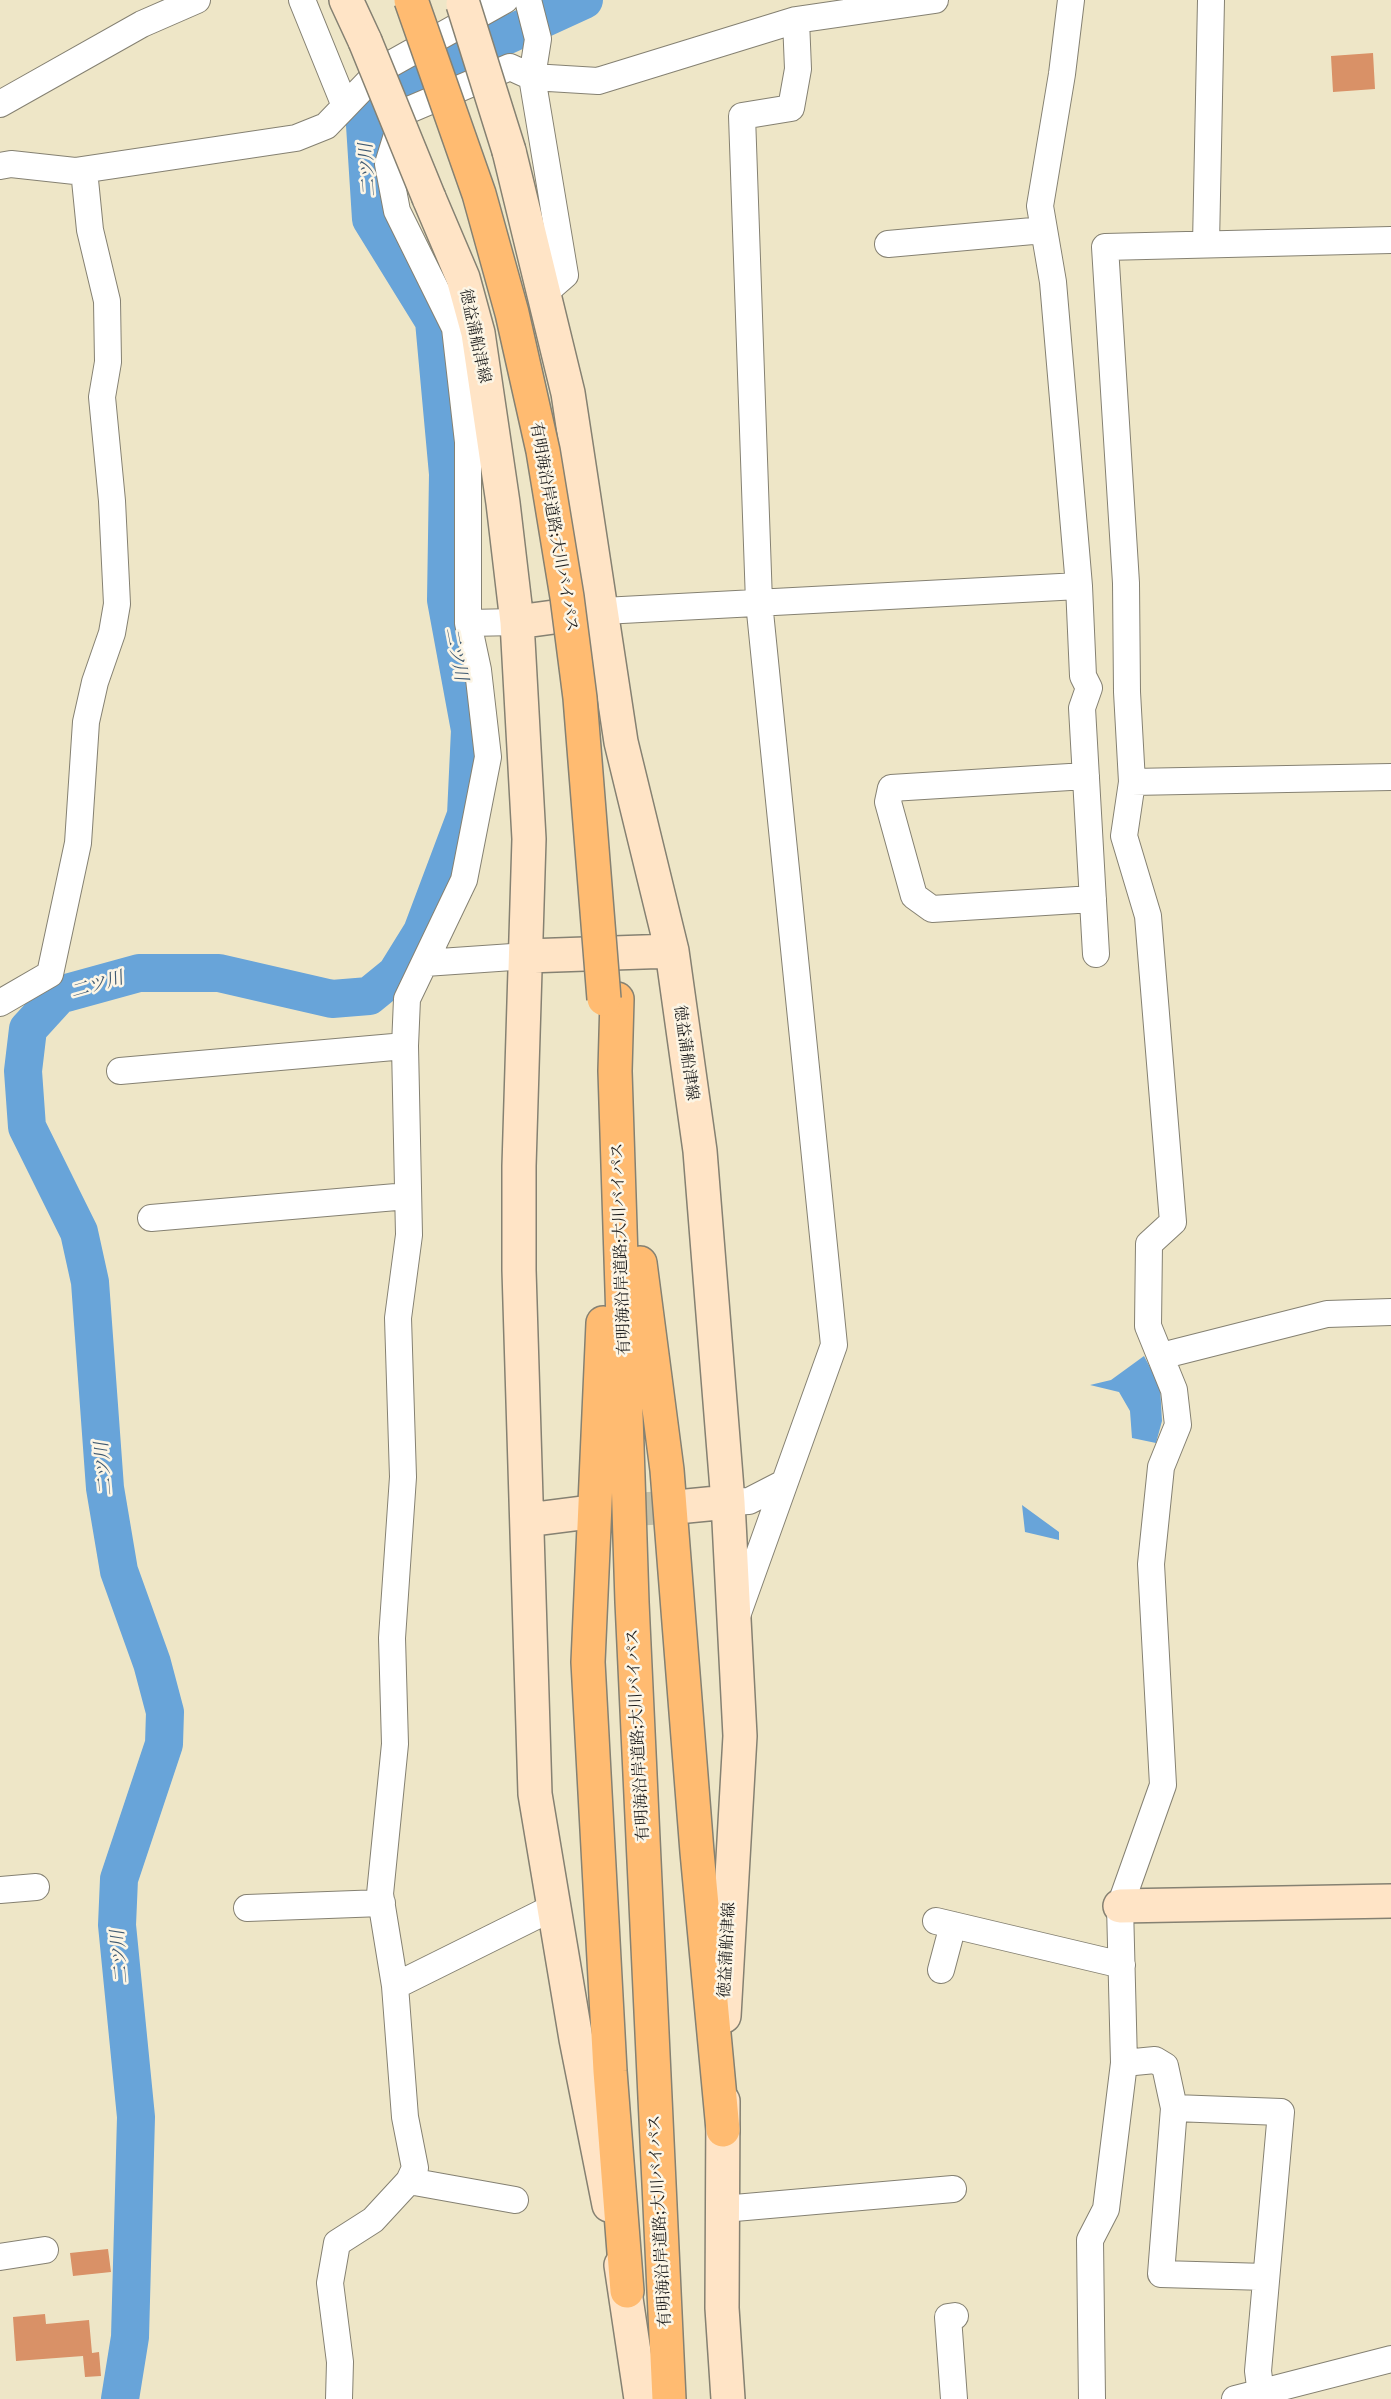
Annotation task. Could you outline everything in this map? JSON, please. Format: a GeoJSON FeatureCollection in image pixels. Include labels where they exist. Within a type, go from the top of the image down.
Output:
{"type":"FeatureCollection","features":[{"type":"Feature","properties":{"kind":"highway","name":"有明海沿岸道路;大川バイパス"},"geometry":{"type":"LineString","coordinates":[[411,0],[479,194],[512,313],[543,451],[567,597],[580,698],[610,999]]}},
{"type":"Feature","properties":{"kind":"highway","name":"有明海沿岸道路;大川バイパス"},"geometry":{"type":"LineString","coordinates":[[426,0],[491,192],[524,309],[555,447],[579,595],[591,696],[615,1071],[632,1602],[669,2399]]}},
{"type":"Feature","properties":{"kind":"highway"},"geometry":{"type":"LineString","coordinates":[[615,1071],[667,1470],[696,1840],[723,2130]]}},
{"type":"Feature","properties":{"kind":"highway"},"geometry":{"type":"LineString","coordinates":[[615,1071],[588,1662],[610,2071],[627,2291]]}},
{"type":"Feature","properties":{"kind":"main road","name":"徳益蒲船津線"},"geometry":{"type":"LineString","coordinates":[[346,0],[463,278],[478,333],[517,622],[529,838],[519,1166],[519,1270],[535,1794],[576,2039],[627,2291],[641,2399]]}},
{"type":"Feature","properties":{"kind":"main road","name":"徳益蒲船津線"},"geometry":{"type":"LineString","coordinates":[[462,2],[509,151],[542,295],[568,393],[603,611],[621,742],[672,951],[700,1151],[728,1502],[740,1736],[724,1981],[722,2308],[728,2399]]}},
{"type":"Feature","properties":{"kind":"main road"},"geometry":{"type":"LineString","coordinates":[[517,622],[603,611]]}},
{"type":"Feature","properties":{"kind":"main road"},"geometry":{"type":"LineString","coordinates":[[527,956],[672,951]]}},
{"type":"Feature","properties":{"kind":"main road"},"geometry":{"type":"LineString","coordinates":[[687,1506],[728,1502]]}},
{"type":"Feature","properties":{"kind":"main road"},"geometry":{"type":"LineString","coordinates":[[527,1520],[582,1513]]}},
{"type":"Feature","properties":{"kind":"main road"},"geometry":{"type":"LineString","coordinates":[[1120,1906],[1391,1901]]}},
{"type":"Feature","properties":{"kind":"street"},"geometry":{"type":"LineString","coordinates":[[0,104],[142,24],[197,0]]}},
{"type":"Feature","properties":{"kind":"street"},"geometry":{"type":"LineString","coordinates":[[302,0],[345,106]]}},
{"type":"Feature","properties":{"kind":"street"},"geometry":{"type":"LineString","coordinates":[[0,166],[12,164],[84,170],[296,138],[326,126],[380,70],[505,0]]}},
{"type":"Feature","properties":{"kind":"street"},"geometry":{"type":"LineString","coordinates":[[528,0],[538,39],[532,77],[565,275],[542,295]]}},
{"type":"Feature","properties":{"kind":"street"},"geometry":{"type":"LineString","coordinates":[[339,2399],[340,2361],[330,2283],[337,2243],[373,2220],[409,2181],[415,2168],[405,2116],[395,1986],[380,1894],[395,1744],[392,1638],[403,1477],[398,1318],[409,1235],[405,1046],[407,999],[464,880],[488,756],[478,670],[468,623],[468,442],[455,328],[397,211],[388,164],[404,112],[510,67],[532,77],[598,81],[796,20],[935,0]]}},
{"type":"Feature","properties":{"kind":"street"},"geometry":{"type":"LineString","coordinates":[[1071,0],[1062,74],[1040,206],[1053,282],[1079,586],[1083,676],[1089,688],[1082,708],[1096,954]]}},
{"type":"Feature","properties":{"kind":"street"},"geometry":{"type":"LineString","coordinates":[[1206,244],[1210,0]]}},
{"type":"Feature","properties":{"kind":"street"},"geometry":{"type":"LineString","coordinates":[[734,1625],[782,1484],[834,1345],[759,602],[742,117],[791,108],[798,69],[796,20]]}},
{"type":"Feature","properties":{"kind":"street"},"geometry":{"type":"LineString","coordinates":[[0,1003],[50,974],[78,843],[86,722],[94,682],[112,633],[117,604],[112,501],[102,397],[108,362],[107,301],[90,230],[84,170]]}},
{"type":"Feature","properties":{"kind":"street"},"geometry":{"type":"LineString","coordinates":[[888,244],[1044,230]]}},
{"type":"Feature","properties":{"kind":"street"},"geometry":{"type":"LineString","coordinates":[[1092,2399],[1090,2240],[1106,2209],[1124,2064],[1120,1906],[1163,1785],[1151,1564],[1161,1467],[1178,1425],[1174,1390],[1148,1326],[1149,1244],[1173,1222],[1148,916],[1124,836],[1132,782],[1127,692],[1126,583],[1105,247],[1391,240]]}},
{"type":"Feature","properties":{"kind":"street"},"geometry":{"type":"LineString","coordinates":[[603,611],[1079,586]]}},
{"type":"Feature","properties":{"kind":"street"},"geometry":{"type":"LineString","coordinates":[[468,623],[517,622]]}},
{"type":"Feature","properties":{"kind":"street"},"geometry":{"type":"LineString","coordinates":[[1086,776],[891,788],[888,802],[914,896],[932,909],[1093,899]]}},
{"type":"Feature","properties":{"kind":"street"},"geometry":{"type":"LineString","coordinates":[[1132,782],[1391,777]]}},
{"type":"Feature","properties":{"kind":"street"},"geometry":{"type":"LineString","coordinates":[[425,963],[527,956]]}},
{"type":"Feature","properties":{"kind":"street"},"geometry":{"type":"LineString","coordinates":[[120,1071],[405,1046]]}},
{"type":"Feature","properties":{"kind":"street"},"geometry":{"type":"LineString","coordinates":[[151,1218],[408,1196]]}},
{"type":"Feature","properties":{"kind":"street"},"geometry":{"type":"LineString","coordinates":[[1161,1356],[1327,1314],[1391,1312]]}},
{"type":"Feature","properties":{"kind":"street"},"geometry":{"type":"LineString","coordinates":[[728,1502],[749,1501],[782,1484]]}},
{"type":"Feature","properties":{"kind":"street"},"geometry":{"type":"LineString","coordinates":[[0,1890],[36,1887]]}},
{"type":"Feature","properties":{"kind":"street"},"geometry":{"type":"LineString","coordinates":[[247,1908],[382,1903]]}},
{"type":"Feature","properties":{"kind":"street"},"geometry":{"type":"LineString","coordinates":[[395,1986],[554,1907]]}},
{"type":"Feature","properties":{"kind":"street"},"geometry":{"type":"LineString","coordinates":[[941,1970],[944,1923],[1122,1965]]}},
{"type":"Feature","properties":{"kind":"street"},"geometry":{"type":"LineString","coordinates":[[1124,2064],[1155,2060],[1165,2066],[1174,2108],[1161,2274],[1266,2277]]}},
{"type":"Feature","properties":{"kind":"street"},"geometry":{"type":"LineString","coordinates":[[1174,2108],[1281,2112],[1258,2371],[1261,2394]]}},
{"type":"Feature","properties":{"kind":"street"},"geometry":{"type":"LineString","coordinates":[[409,2181],[515,2200]]}},
{"type":"Feature","properties":{"kind":"street"},"geometry":{"type":"LineString","coordinates":[[723,2209],[953,2189]]}},
{"type":"Feature","properties":{"kind":"street"},"geometry":{"type":"LineString","coordinates":[[0,2257],[45,2250]]}},
{"type":"Feature","properties":{"kind":"street"},"geometry":{"type":"LineString","coordinates":[[954,2399],[948,2317],[955,2316]]}},
{"type":"Feature","properties":{"kind":"street"},"geometry":{"type":"LineString","coordinates":[[1235,2399],[1391,2359]]}},
{"type":"Feature","properties":{"kind":"water"},"geometry":{"type":"Polygon","coordinates":[[[1144,1356],[1160,1386],[1162,1421],[1156,1443],[1132,1438],[1130,1411],[1119,1392],[1090,1385],[1111,1380],[1144,1356]]]}},
{"type":"Feature","properties":{"kind":"water"},"geometry":{"type":"Polygon","coordinates":[[[1022,1505],[1059,1532],[1059,1540],[1025,1532],[1022,1505]]]}},
{"type":"Feature","properties":{"kind":"building"},"geometry":{"type":"Polygon","coordinates":[[[1373,53],[1375,89],[1333,92],[1331,56],[1373,53]]]}},
{"type":"Feature","properties":{"kind":"building"},"geometry":{"type":"Polygon","coordinates":[[[108,2249],[111,2272],[73,2276],[70,2253],[108,2249]]]}},
{"type":"Feature","properties":{"kind":"building"},"geometry":{"type":"Polygon","coordinates":[[[45,2314],[46,2324],[89,2320],[92,2353],[99,2352],[101,2376],[85,2377],[83,2356],[16,2361],[13,2317],[45,2314]]]}},
{"type":"Feature","properties":{"kind":"waterway","name":"二ツ川"},"geometry":{"type":"LineString","coordinates":[[120,2399],[130,2337],[136,2117],[117,1925],[119,1879],[164,1744],[165,1712],[152,1663],[119,1571],[105,1488],[90,1282],[79,1232],[27,1127],[23,1071],[28,1029],[59,995],[139,973],[219,973],[332,999],[369,996],[396,974],[422,932],[466,815],[470,730],[446,600],[448,474],[434,321],[371,219],[365,125],[416,77],[584,0]]}},
{"type":"Feature","properties":{"kind":"tunnel"},"geometry":{"type":"LineString","coordinates":[[582,1513],[687,1506]]}}]}
